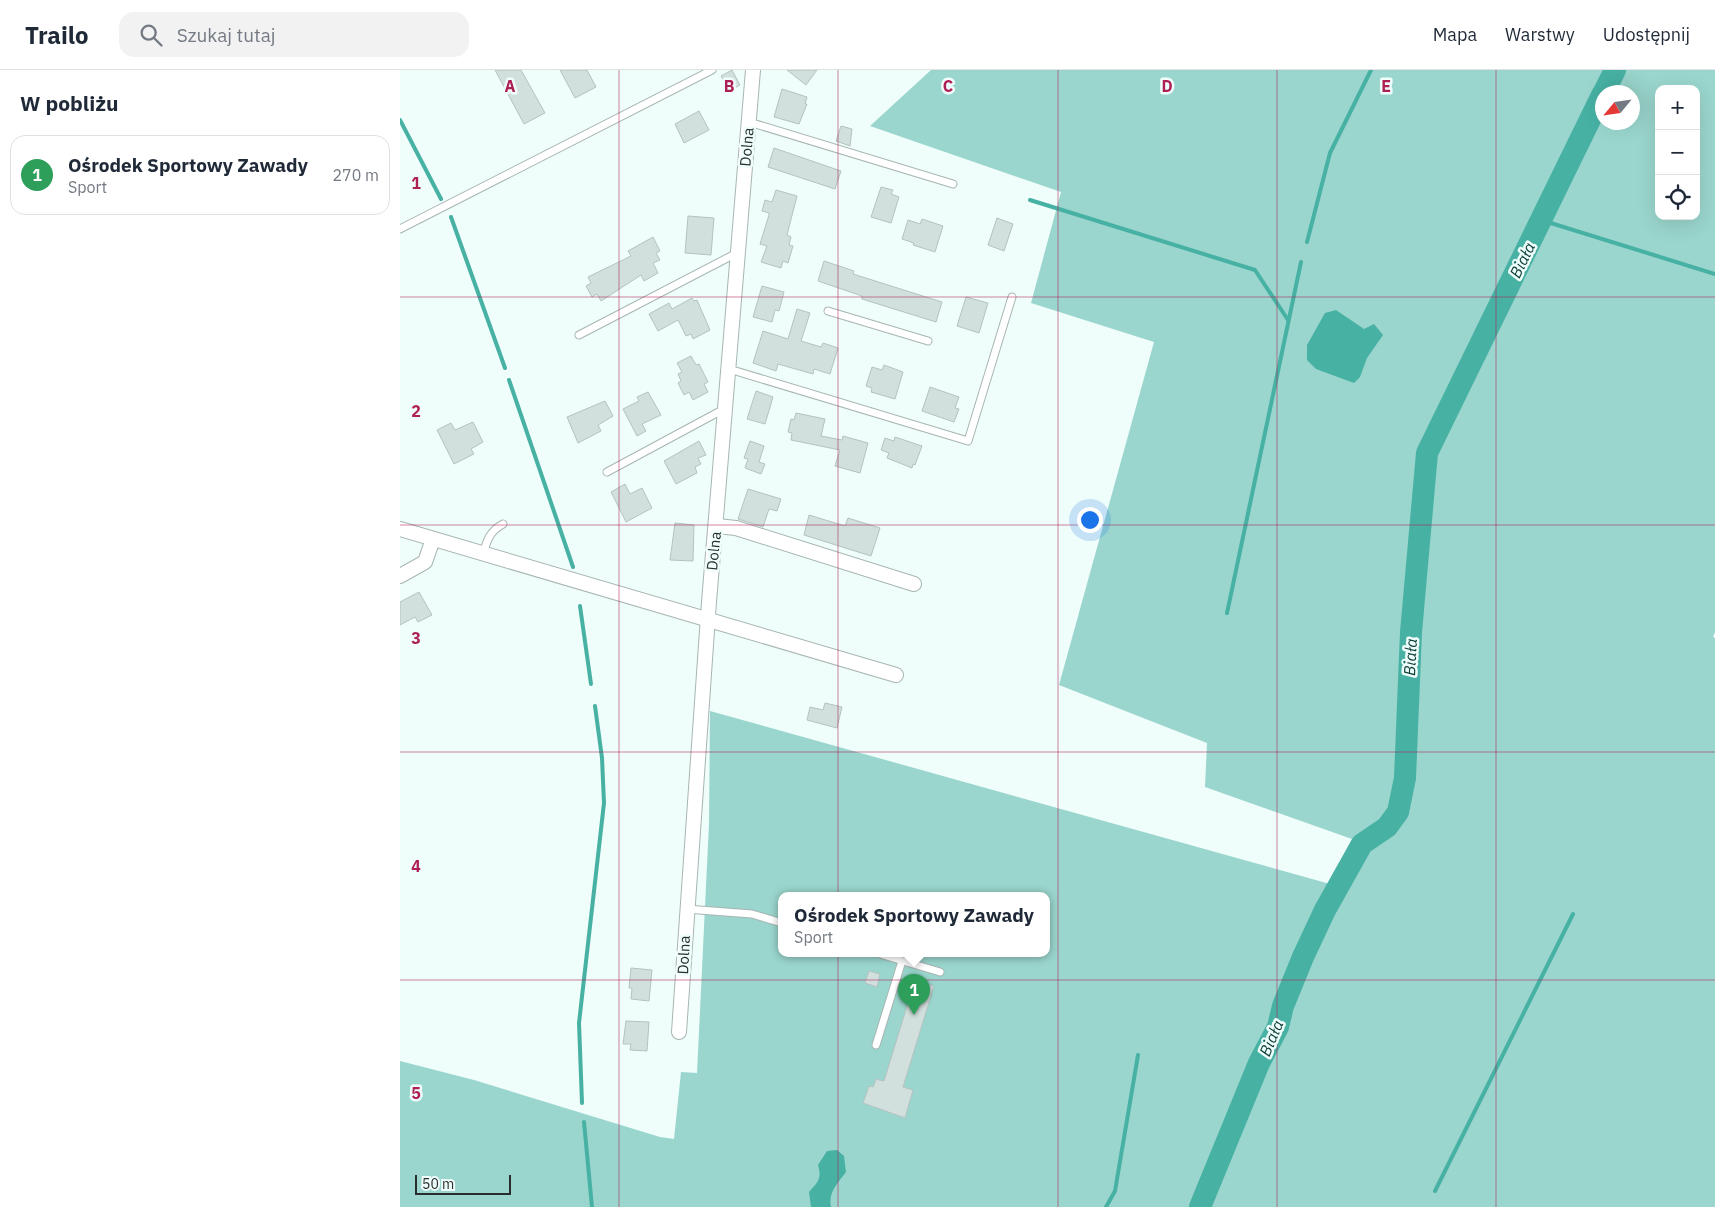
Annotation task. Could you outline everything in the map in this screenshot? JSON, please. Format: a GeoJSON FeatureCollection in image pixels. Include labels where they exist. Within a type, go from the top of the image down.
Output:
{"type":"FeatureCollection","features":[{"type":"Feature","properties":{"kind":"street","name":"Dolna"},"geometry":{"type":"LineString","coordinates":[[679,1032],[686,909],[708,619],[727,408],[737,253],[753,70]]}},
{"type":"Feature","properties":{"kind":"street"},"geometry":{"type":"LineString","coordinates":[[717,526],[736,528],[914,584]]}},
{"type":"Feature","properties":{"kind":"street"},"geometry":{"type":"LineString","coordinates":[[400,529],[896,675]]}},
{"type":"Feature","properties":{"kind":"street"},"geometry":{"type":"LineString","coordinates":[[400,576],[425,562],[433,539]]}},
{"type":"Feature","properties":{"kind":"lane"},"geometry":{"type":"LineString","coordinates":[[400,229],[712,70]]}},
{"type":"Feature","properties":{"kind":"lane"},"geometry":{"type":"LineString","coordinates":[[749,122],[953,184]]}},
{"type":"Feature","properties":{"kind":"lane"},"geometry":{"type":"LineString","coordinates":[[580,335],[737,253]]}},
{"type":"Feature","properties":{"kind":"lane"},"geometry":{"type":"LineString","coordinates":[[729,369],[968,441],[1012,297]]}},
{"type":"Feature","properties":{"kind":"lane"},"geometry":{"type":"LineString","coordinates":[[828,311],[928,341]]}},
{"type":"Feature","properties":{"kind":"lane"},"geometry":{"type":"LineString","coordinates":[[607,472],[727,408]]}},
{"type":"Feature","properties":{"kind":"lane"},"geometry":{"type":"LineString","coordinates":[[483,554],[489,536],[494,529],[503,524]]}},
{"type":"Feature","properties":{"kind":"lane"},"geometry":{"type":"LineString","coordinates":[[686,909],[752,914],[778,922]]}},
{"type":"Feature","properties":{"kind":"lane"},"geometry":{"type":"LineString","coordinates":[[889,957],[940,972]]}},
{"type":"Feature","properties":{"kind":"lane"},"geometry":{"type":"LineString","coordinates":[[876,1045],[902,961]]}},
{"type":"Feature","properties":{"kind":"shaded area"},"geometry":{"type":"Polygon","coordinates":[[[931,70],[1715,70],[1715,632],[1713,637],[1715,638],[1715,1207],[400,1207],[400,1061],[474,1080],[660,1137],[674,1139],[681,1072],[697,1073],[709,824],[710,711],[1330,884],[1352,839],[1205,787],[1207,743],[1059,685],[1154,342],[1031,303],[1061,192],[870,126],[931,70]]]}},
{"type":"Feature","properties":{"kind":"shaded area"},"geometry":{"type":"Polygon","coordinates":[[[1336,310],[1364,329],[1374,324],[1383,335],[1367,358],[1360,377],[1354,383],[1316,369],[1307,360],[1307,345],[1325,313],[1336,310]]]}},
{"type":"Feature","properties":{"kind":"shaded area"},"geometry":{"type":"Polygon","coordinates":[[[837,1150],[844,1156],[846,1172],[832,1192],[831,1207],[811,1207],[809,1192],[815,1186],[820,1174],[818,1165],[827,1151],[837,1150]]]}},
{"type":"Feature","properties":{"kind":"building"},"geometry":{"type":"Polygon","coordinates":[[[495,70],[521,70],[545,113],[524,124],[495,70]]]}},
{"type":"Feature","properties":{"kind":"building"},"geometry":{"type":"Polygon","coordinates":[[[560,70],[587,70],[596,87],[575,98],[560,70]]]}},
{"type":"Feature","properties":{"kind":"building"},"geometry":{"type":"Polygon","coordinates":[[[732,70],[740,85],[730,91],[721,76],[732,70]]]}},
{"type":"Feature","properties":{"kind":"building"},"geometry":{"type":"Polygon","coordinates":[[[787,70],[817,70],[806,85],[787,70]]]}},
{"type":"Feature","properties":{"kind":"building"},"geometry":{"type":"Polygon","coordinates":[[[782,89],[807,97],[805,104],[807,104],[799,124],[774,117],[782,89]]]}},
{"type":"Feature","properties":{"kind":"building"},"geometry":{"type":"Polygon","coordinates":[[[699,111],[709,130],[684,143],[675,124],[699,111]]]}},
{"type":"Feature","properties":{"kind":"building"},"geometry":{"type":"Polygon","coordinates":[[[841,126],[852,129],[850,146],[836,141],[841,126]]]}},
{"type":"Feature","properties":{"kind":"building"},"geometry":{"type":"Polygon","coordinates":[[[774,148],[841,171],[835,189],[768,167],[774,148]]]}},
{"type":"Feature","properties":{"kind":"building"},"geometry":{"type":"Polygon","coordinates":[[[881,187],[893,190],[891,194],[899,197],[891,223],[871,217],[881,187]]]}},
{"type":"Feature","properties":{"kind":"building"},"geometry":{"type":"Polygon","coordinates":[[[776,190],[797,196],[787,235],[791,237],[789,245],[793,246],[788,263],[783,261],[781,268],[761,262],[767,246],[760,244],[769,215],[769,213],[762,211],[765,200],[772,202],[776,190]]]}},
{"type":"Feature","properties":{"kind":"building"},"geometry":{"type":"Polygon","coordinates":[[[688,216],[714,218],[711,255],[685,253],[688,216]]]}},
{"type":"Feature","properties":{"kind":"building"},"geometry":{"type":"Polygon","coordinates":[[[997,218],[1013,224],[1004,251],[988,245],[997,218]]]}},
{"type":"Feature","properties":{"kind":"building"},"geometry":{"type":"Polygon","coordinates":[[[922,219],[943,226],[935,252],[913,245],[914,243],[902,239],[908,220],[920,224],[922,219]]]}},
{"type":"Feature","properties":{"kind":"building"},"geometry":{"type":"Polygon","coordinates":[[[653,237],[660,251],[656,253],[660,260],[653,263],[658,273],[644,281],[641,275],[601,301],[597,294],[592,297],[586,286],[591,283],[588,277],[631,256],[628,251],[653,237]]]}},
{"type":"Feature","properties":{"kind":"building"},"geometry":{"type":"Polygon","coordinates":[[[824,261],[854,271],[853,274],[942,302],[936,322],[862,299],[862,296],[818,281],[824,261]]]}},
{"type":"Feature","properties":{"kind":"building"},"geometry":{"type":"Polygon","coordinates":[[[762,286],[784,292],[779,311],[775,310],[772,322],[753,317],[762,286]]]}},
{"type":"Feature","properties":{"kind":"building"},"geometry":{"type":"Polygon","coordinates":[[[966,297],[988,303],[979,333],[957,326],[966,297]]]}},
{"type":"Feature","properties":{"kind":"building"},"geometry":{"type":"Polygon","coordinates":[[[692,298],[694,301],[697,300],[710,330],[693,339],[691,334],[686,336],[678,320],[658,331],[649,314],[669,303],[672,309],[692,298]]]}},
{"type":"Feature","properties":{"kind":"building"},"geometry":{"type":"Polygon","coordinates":[[[797,309],[810,313],[801,341],[821,347],[823,343],[838,348],[830,374],[814,369],[813,374],[778,364],[776,371],[753,363],[763,331],[788,339],[797,309]]]}},
{"type":"Feature","properties":{"kind":"building"},"geometry":{"type":"Polygon","coordinates":[[[691,356],[696,365],[699,364],[708,382],[704,384],[708,392],[693,400],[689,392],[684,395],[678,383],[681,381],[678,374],[682,372],[677,363],[691,356]]]}},
{"type":"Feature","properties":{"kind":"building"},"geometry":{"type":"Polygon","coordinates":[[[884,365],[903,372],[895,399],[871,392],[872,388],[866,386],[872,367],[882,370],[884,365]]]}},
{"type":"Feature","properties":{"kind":"building"},"geometry":{"type":"Polygon","coordinates":[[[930,387],[959,397],[955,408],[959,409],[954,422],[922,411],[930,387]]]}},
{"type":"Feature","properties":{"kind":"building"},"geometry":{"type":"Polygon","coordinates":[[[756,391],[773,397],[765,424],[747,419],[756,391]]]}},
{"type":"Feature","properties":{"kind":"building"},"geometry":{"type":"Polygon","coordinates":[[[648,392],[661,415],[642,424],[646,431],[637,436],[623,409],[639,401],[637,397],[648,392]]]}},
{"type":"Feature","properties":{"kind":"building"},"geometry":{"type":"Polygon","coordinates":[[[605,401],[613,416],[598,425],[601,431],[578,443],[567,417],[605,401]]]}},
{"type":"Feature","properties":{"kind":"building"},"geometry":{"type":"Polygon","coordinates":[[[796,413],[825,419],[821,436],[842,440],[843,436],[868,443],[860,473],[835,466],[840,450],[791,440],[792,433],[788,432],[791,419],[794,420],[796,413]]]}},
{"type":"Feature","properties":{"kind":"building"},"geometry":{"type":"Polygon","coordinates":[[[473,422],[483,442],[471,449],[474,454],[454,464],[437,430],[451,423],[455,430],[473,422]]]}},
{"type":"Feature","properties":{"kind":"building"},"geometry":{"type":"Polygon","coordinates":[[[895,437],[922,446],[912,468],[887,458],[889,453],[881,450],[885,438],[894,441],[895,437]]]}},
{"type":"Feature","properties":{"kind":"building"},"geometry":{"type":"Polygon","coordinates":[[[699,441],[706,455],[698,458],[701,464],[695,467],[697,473],[676,484],[664,461],[699,441]]]}},
{"type":"Feature","properties":{"kind":"building"},"geometry":{"type":"Polygon","coordinates":[[[750,441],[764,446],[759,462],[765,464],[761,474],[745,468],[748,459],[744,458],[750,441]]]}},
{"type":"Feature","properties":{"kind":"building"},"geometry":{"type":"Polygon","coordinates":[[[625,484],[630,494],[642,488],[652,508],[626,522],[611,492],[625,484]]]}},
{"type":"Feature","properties":{"kind":"building"},"geometry":{"type":"Polygon","coordinates":[[[748,489],[781,499],[777,511],[769,509],[763,527],[738,519],[748,489]]]}},
{"type":"Feature","properties":{"kind":"building"},"geometry":{"type":"Polygon","coordinates":[[[809,515],[845,526],[848,518],[880,528],[871,556],[804,535],[809,515]]]}},
{"type":"Feature","properties":{"kind":"building"},"geometry":{"type":"Polygon","coordinates":[[[675,523],[694,525],[693,561],[670,560],[675,523]]]}},
{"type":"Feature","properties":{"kind":"building"},"geometry":{"type":"Polygon","coordinates":[[[419,592],[432,615],[418,622],[415,617],[400,625],[400,602],[419,592]]]}},
{"type":"Feature","properties":{"kind":"building"},"geometry":{"type":"Polygon","coordinates":[[[825,703],[842,707],[837,728],[807,720],[810,707],[823,710],[825,703]]]}},
{"type":"Feature","properties":{"kind":"building"},"geometry":{"type":"Polygon","coordinates":[[[631,968],[652,970],[649,1001],[631,999],[632,988],[629,988],[631,968]]]}},
{"type":"Feature","properties":{"kind":"building"},"geometry":{"type":"Polygon","coordinates":[[[869,971],[880,974],[877,987],[865,983],[869,971]]]}},
{"type":"Feature","properties":{"kind":"building"},"geometry":{"type":"Polygon","coordinates":[[[915,980],[934,986],[903,1087],[913,1090],[905,1118],[863,1103],[869,1086],[873,1087],[876,1079],[884,1081],[915,980]]]}},
{"type":"Feature","properties":{"kind":"building"},"geometry":{"type":"Polygon","coordinates":[[[626,1021],[649,1022],[647,1051],[630,1050],[631,1044],[623,1044],[626,1021]]]}},
{"type":"Feature","properties":{"kind":"waterway"},"geometry":{"type":"LineString","coordinates":[[1307,242],[1330,153],[1371,70]]}},
{"type":"Feature","properties":{"kind":"waterway","name":"Biała"},"geometry":{"type":"LineString","coordinates":[[1608,85],[1615,70]]}},
{"type":"Feature","properties":{"kind":"waterway","name":"Biała"},"geometry":{"type":"LineString","coordinates":[[1200,1207],[1259,1063],[1278,1027],[1283,1006],[1325,910],[1362,844],[1387,827],[1398,812],[1405,778],[1411,632],[1427,453],[1595,109]]}},
{"type":"Feature","properties":{"kind":"waterway"},"geometry":{"type":"LineString","coordinates":[[400,120],[441,199]]}},
{"type":"Feature","properties":{"kind":"waterway"},"geometry":{"type":"LineString","coordinates":[[1030,200],[1255,270],[1288,320]]}},
{"type":"Feature","properties":{"kind":"waterway"},"geometry":{"type":"LineString","coordinates":[[451,217],[505,368]]}},
{"type":"Feature","properties":{"kind":"waterway"},"geometry":{"type":"LineString","coordinates":[[1541,220],[1715,274]]}},
{"type":"Feature","properties":{"kind":"waterway"},"geometry":{"type":"LineString","coordinates":[[1227,613],[1301,262]]}},
{"type":"Feature","properties":{"kind":"waterway"},"geometry":{"type":"LineString","coordinates":[[509,380],[573,567]]}},
{"type":"Feature","properties":{"kind":"waterway"},"geometry":{"type":"LineString","coordinates":[[580,606],[591,684]]}},
{"type":"Feature","properties":{"kind":"waterway"},"geometry":{"type":"LineString","coordinates":[[582,1103],[579,1023],[604,803],[602,758],[595,706]]}},
{"type":"Feature","properties":{"kind":"waterway"},"geometry":{"type":"LineString","coordinates":[[1435,1191],[1573,914]]}},
{"type":"Feature","properties":{"kind":"waterway"},"geometry":{"type":"LineString","coordinates":[[1106,1207],[1115,1191],[1138,1055]]}},
{"type":"Feature","properties":{"kind":"waterway"},"geometry":{"type":"LineString","coordinates":[[584,1122],[592,1207]]}},
{"type":"Feature","properties":{"kind":"place","name":"Ośrodek Sportowy Zawady"},"geometry":{"type":"Point","coordinates":[914,1015]}}]}
